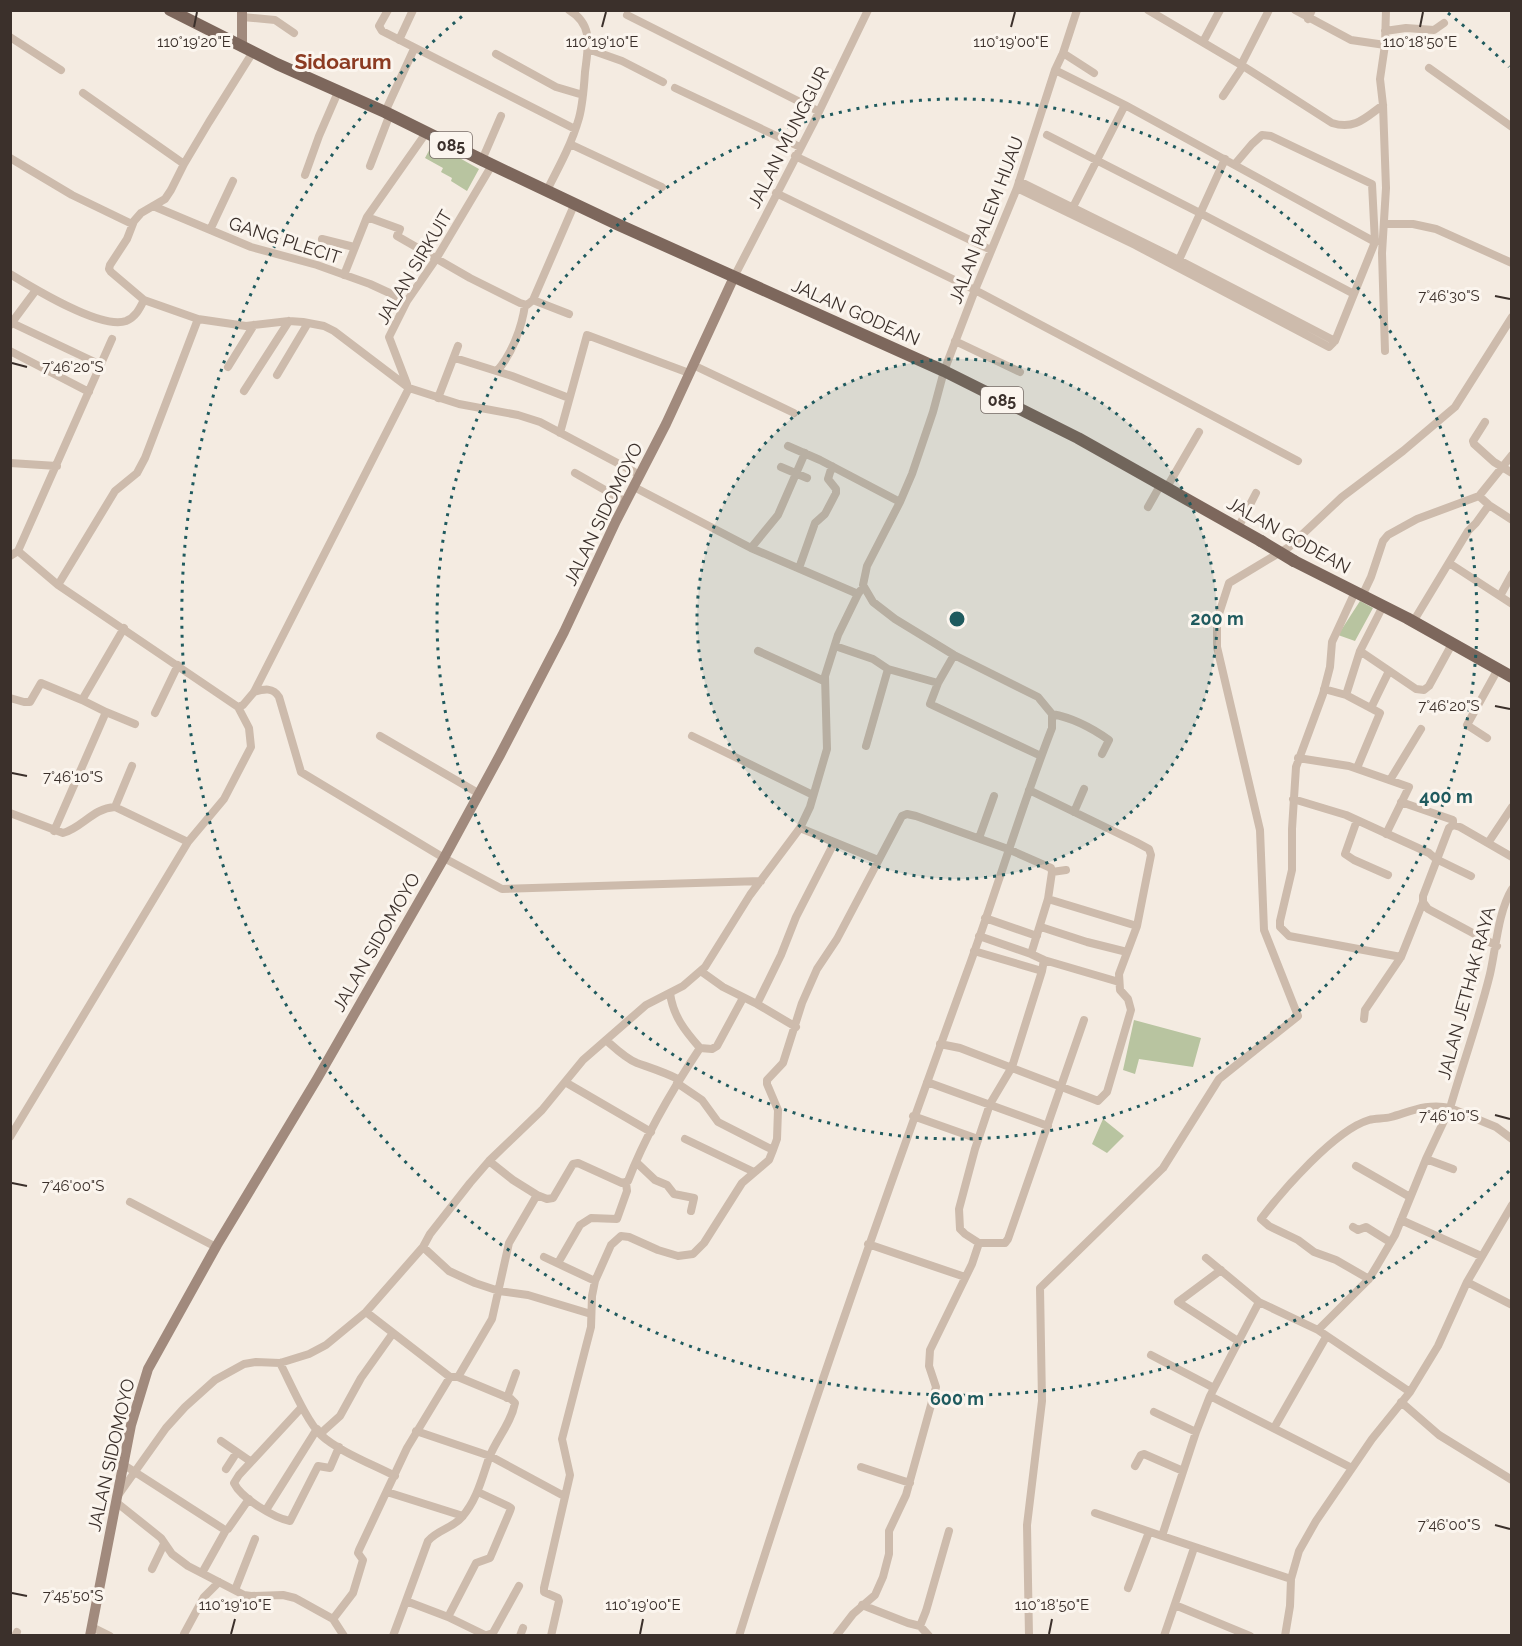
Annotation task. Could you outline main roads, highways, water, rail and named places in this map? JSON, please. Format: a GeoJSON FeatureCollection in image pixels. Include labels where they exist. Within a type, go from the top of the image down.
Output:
{"type":"FeatureCollection","features":[{"type":"Feature","properties":{"kind":"main road","name":"JALAN GODEAN"},"geometry":{"type":"LineString","coordinates":[[170,10],[248,50],[388,113],[487,163],[944,371],[1078,438],[1294,561],[1383,606],[1512,677]]}},
{"type":"Feature","properties":{"kind":"main road"},"geometry":{"type":"LineString","coordinates":[[242,14],[248,50]]}},
{"type":"Feature","properties":{"kind":"main road","name":"JALAN SIDOMOYO"},"geometry":{"type":"LineString","coordinates":[[91,1631],[137,1401],[148,1369],[216,1247],[318,1079],[444,858],[564,632],[734,277]]}},
{"type":"Feature","properties":{"kind":"district","name":"Sidoarum"},"geometry":{"type":"Point","coordinates":[343,61]}}]}
